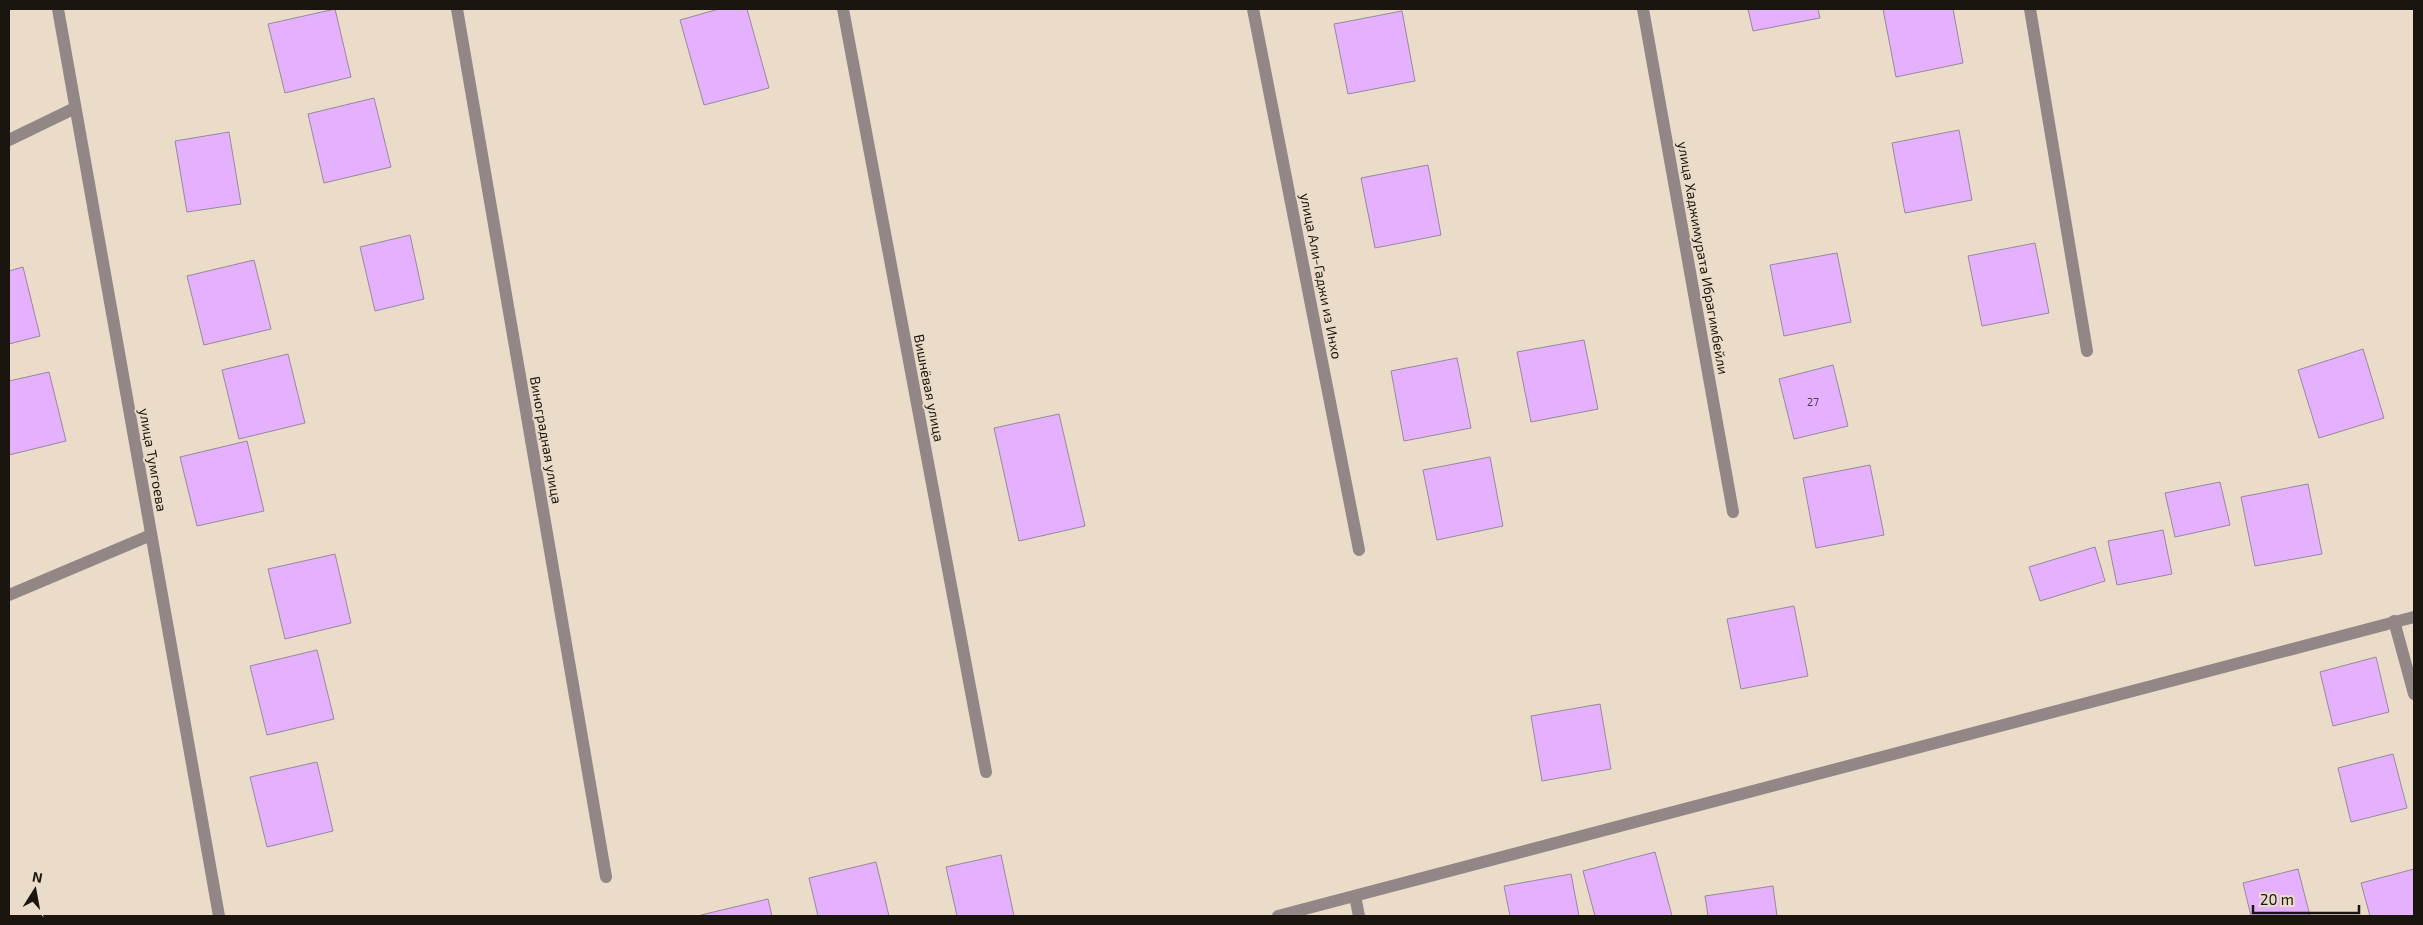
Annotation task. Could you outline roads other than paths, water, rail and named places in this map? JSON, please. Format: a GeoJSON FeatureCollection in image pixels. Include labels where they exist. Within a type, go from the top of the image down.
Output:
{"type":"FeatureCollection","features":[{"type":"Feature","properties":{"kind":"street","name":"улица Тумгоева"},"geometry":{"type":"LineString","coordinates":[[58,9],[219,916]]}},
{"type":"Feature","properties":{"kind":"street","name":"Виноградная улица"},"geometry":{"type":"LineString","coordinates":[[457,9],[606,877]]}},
{"type":"Feature","properties":{"kind":"street","name":"Вишнёвая улица"},"geometry":{"type":"LineString","coordinates":[[843,9],[986,772]]}},
{"type":"Feature","properties":{"kind":"street","name":"улица Али-Гаджи из Инхо"},"geometry":{"type":"LineString","coordinates":[[1253,9],[1359,550]]}},
{"type":"Feature","properties":{"kind":"street","name":"улица Хаджимурата Ибрагимбейли"},"geometry":{"type":"LineString","coordinates":[[1643,9],[1733,512]]}},
{"type":"Feature","properties":{"kind":"street"},"geometry":{"type":"LineString","coordinates":[[2030,9],[2087,351]]}},
{"type":"Feature","properties":{"kind":"street"},"geometry":{"type":"LineString","coordinates":[[9,140],[75,108]]}},
{"type":"Feature","properties":{"kind":"street"},"geometry":{"type":"LineString","coordinates":[[9,595],[151,535]]}},
{"type":"Feature","properties":{"kind":"street"},"geometry":{"type":"LineString","coordinates":[[1278,916],[2414,617]]}},
{"type":"Feature","properties":{"kind":"street"},"geometry":{"type":"LineString","coordinates":[[2394,622],[2414,694]]}},
{"type":"Feature","properties":{"kind":"street"},"geometry":{"type":"LineString","coordinates":[[1355,896],[1359,916]]}}]}
